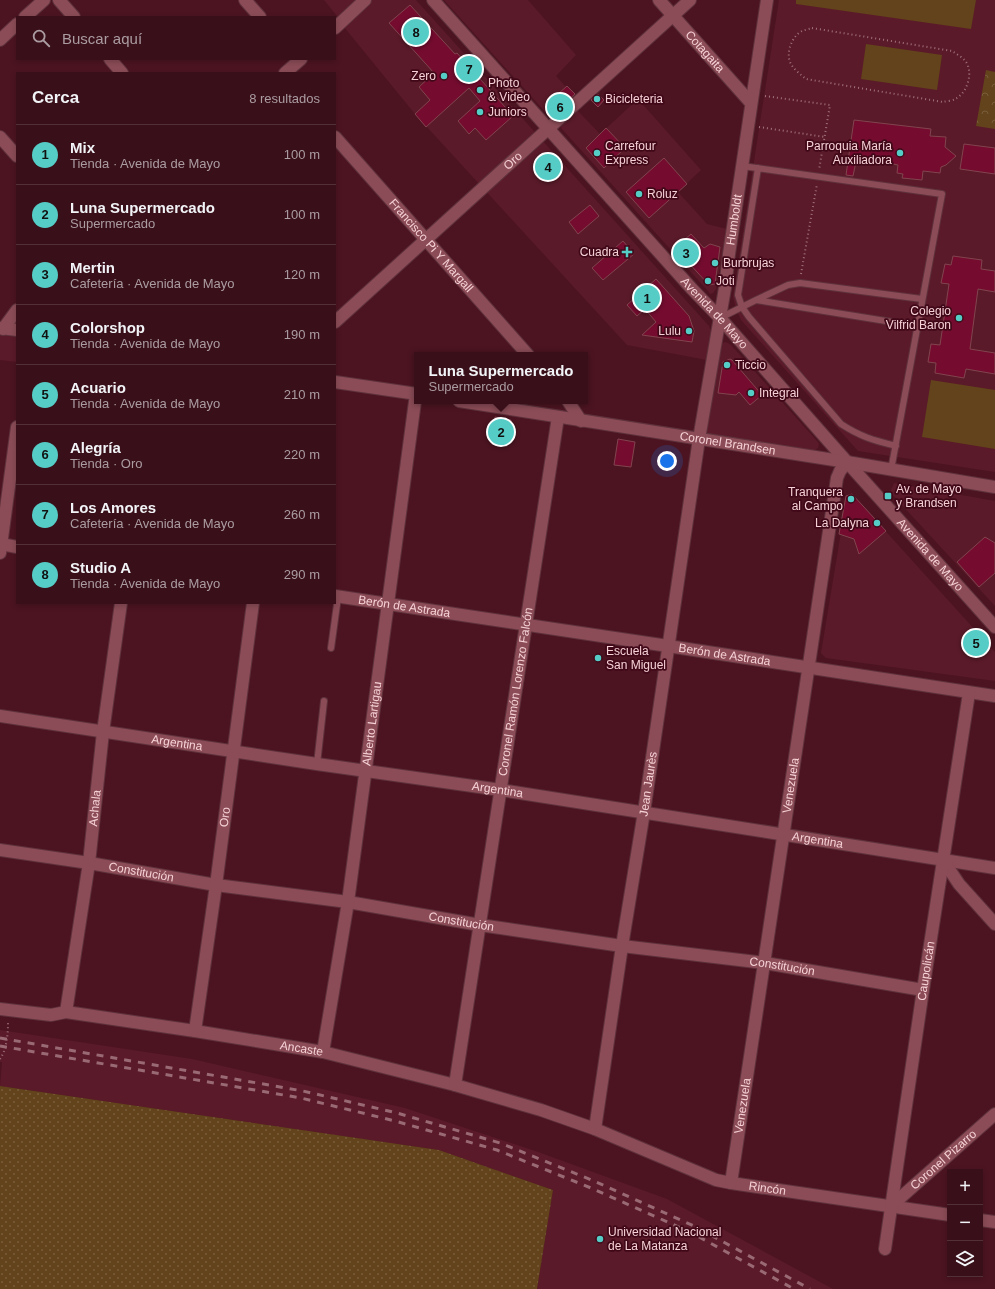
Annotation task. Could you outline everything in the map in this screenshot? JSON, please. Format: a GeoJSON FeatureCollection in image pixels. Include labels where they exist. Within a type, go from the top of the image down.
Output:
{"type":"FeatureCollection","features":[{"type":"Feature","properties":{"kind":"street"},"geometry":{"type":"LineString","coordinates":[[26,16],[44,0]]}},
{"type":"Feature","properties":{"kind":"street"},"geometry":{"type":"LineString","coordinates":[[59,0],[73,16]]}},
{"type":"Feature","properties":{"kind":"street"},"geometry":{"type":"LineString","coordinates":[[245,0],[259,16]]}},
{"type":"Feature","properties":{"kind":"street"},"geometry":{"type":"LineString","coordinates":[[336,27],[365,0]]}},
{"type":"Feature","properties":{"kind":"street","name":"Avenida de Mayo"},"geometry":{"type":"LineString","coordinates":[[433,0],[548,130],[720,318],[995,627]]}},
{"type":"Feature","properties":{"kind":"street","name":"Cotagaita"},"geometry":{"type":"LineString","coordinates":[[659,0],[752,98]]}},
{"type":"Feature","properties":{"kind":"street","name":"Oro"},"geometry":{"type":"LineString","coordinates":[[336,321],[690,0]]}},
{"type":"Feature","properties":{"kind":"street","name":"Humboldt"},"geometry":{"type":"LineString","coordinates":[[699,439],[720,318],[767,0]]}},
{"type":"Feature","properties":{"kind":"street"},"geometry":{"type":"LineString","coordinates":[[0,40],[16,25]]}},
{"type":"Feature","properties":{"kind":"street"},"geometry":{"type":"LineString","coordinates":[[111,60],[121,72]]}},
{"type":"Feature","properties":{"kind":"street"},"geometry":{"type":"LineString","coordinates":[[286,72],[299,60]]}},
{"type":"Feature","properties":{"kind":"street"},"geometry":{"type":"LineString","coordinates":[[0,137],[16,155]]}},
{"type":"Feature","properties":{"kind":"street","name":"Francisco Pi Y Margall"},"geometry":{"type":"LineString","coordinates":[[336,138],[525,352]]}},
{"type":"Feature","properties":{"kind":"street"},"geometry":{"type":"LineString","coordinates":[[1,328],[16,311]]}},
{"type":"Feature","properties":{"kind":"street"},"geometry":{"type":"LineString","coordinates":[[1,328],[16,330]]}},
{"type":"Feature","properties":{"kind":"street"},"geometry":{"type":"LineString","coordinates":[[336,382],[414,394]]}},
{"type":"Feature","properties":{"kind":"street","name":"Alberto Lartigau"},"geometry":{"type":"LineString","coordinates":[[323,1052],[348,902],[416,404]]}},
{"type":"Feature","properties":{"kind":"street","name":"Coronel Brandsen"},"geometry":{"type":"LineString","coordinates":[[478,404],[847,462],[995,487]]}},
{"type":"Feature","properties":{"kind":"street"},"geometry":{"type":"LineString","coordinates":[[570,404],[581,421]]}},
{"type":"Feature","properties":{"kind":"street","name":"Coronel Ramón Lorenzo Falcón"},"geometry":{"type":"LineString","coordinates":[[455,1085],[558,417]]}},
{"type":"Feature","properties":{"kind":"street"},"geometry":{"type":"LineString","coordinates":[[16,432],[2,508],[1,548],[16,547]]}},
{"type":"Feature","properties":{"kind":"street","name":"Jean Jaurès"},"geometry":{"type":"LineString","coordinates":[[595,1129],[622,946],[644,812],[699,439]]}},
{"type":"Feature","properties":{"kind":"street","name":"Venezuela"},"geometry":{"type":"LineString","coordinates":[[731,1183],[837,478],[847,462]]}},
{"type":"Feature","properties":{"kind":"street","name":"Berón de Astrada"},"geometry":{"type":"LineString","coordinates":[[337,597],[525,624],[995,696]]}},
{"type":"Feature","properties":{"kind":"street","name":"Achala"},"geometry":{"type":"LineString","coordinates":[[66,1012],[89,863],[103,732],[121,604]]}},
{"type":"Feature","properties":{"kind":"street","name":"Oro"},"geometry":{"type":"LineString","coordinates":[[195,1031],[216,885],[253,604]]}},
{"type":"Feature","properties":{"kind":"street","name":"Caupolicán"},"geometry":{"type":"LineString","coordinates":[[885,1249],[969,693]]}},
{"type":"Feature","properties":{"kind":"street","name":"Argentina"},"geometry":{"type":"LineString","coordinates":[[0,716],[501,790],[995,868]]}},
{"type":"Feature","properties":{"kind":"street","name":"Constitución"},"geometry":{"type":"LineString","coordinates":[[0,850],[89,863],[216,885],[348,902],[480,926],[622,946],[765,963],[923,990]]}},
{"type":"Feature","properties":{"kind":"street"},"geometry":{"type":"LineString","coordinates":[[943,860],[959,884],[995,924]]}},
{"type":"Feature","properties":{"kind":"street","name":"Ancaste"},"geometry":{"type":"LineString","coordinates":[[4,1010],[51,1015],[66,1012],[323,1052],[455,1085],[541,1110],[595,1129]]}},
{"type":"Feature","properties":{"kind":"street","name":"Coronel Pizarro"},"geometry":{"type":"LineString","coordinates":[[891,1206],[995,1114]]}},
{"type":"Feature","properties":{"kind":"street","name":"Rincón"},"geometry":{"type":"LineString","coordinates":[[595,1129],[710,1178],[731,1183],[947,1215]]}},
{"type":"Feature","properties":{"kind":"street"},"geometry":{"type":"LineString","coordinates":[[983,1220],[995,1222]]}},
{"type":"Feature","properties":{"kind":"lane"},"geometry":{"type":"LineString","coordinates":[[742,166],[942,194],[891,470]]}},
{"type":"Feature","properties":{"kind":"lane"},"geometry":{"type":"LineString","coordinates":[[758,168],[738,295],[739,308],[749,317],[841,424],[862,436],[896,446]]}},
{"type":"Feature","properties":{"kind":"lane"},"geometry":{"type":"LineString","coordinates":[[720,318],[788,285],[800,283],[922,299]]}},
{"type":"Feature","properties":{"kind":"lane"},"geometry":{"type":"LineString","coordinates":[[756,300],[917,326]]}},
{"type":"Feature","properties":{"kind":"lane"},"geometry":{"type":"LineString","coordinates":[[331,648],[337,597]]}},
{"type":"Feature","properties":{"kind":"lane"},"geometry":{"type":"LineString","coordinates":[[317,764],[324,701]]}},
{"type":"Feature","properties":{"kind":"path"},"geometry":{"type":"LineString","coordinates":[[812,28],[952,51],[961,57],[968,66],[969,79],[964,92],[955,99],[943,102],[806,79],[797,72],[790,62],[789,49],[794,38],[802,31],[812,28]]}},
{"type":"Feature","properties":{"kind":"path"},"geometry":{"type":"LineString","coordinates":[[752,98],[830,105],[800,283]]}},
{"type":"Feature","properties":{"kind":"path"},"geometry":{"type":"LineString","coordinates":[[748,126],[825,137]]}},
{"type":"Feature","properties":{"kind":"path"},"geometry":{"type":"LineString","coordinates":[[0,1059],[8,1033],[4,1010]]}},
{"type":"Feature","properties":{"kind":"shaded area"},"geometry":{"type":"Polygon","coordinates":[[[324,0],[416,0],[709,326],[711,331],[707,360],[627,345],[415,114],[344,27],[324,0]]]}},
{"type":"Feature","properties":{"kind":"shaded area"},"geometry":{"type":"Polygon","coordinates":[[[444,0],[528,0],[576,55],[556,76],[576,98],[553,116],[548,115],[444,0]]]}},
{"type":"Feature","properties":{"kind":"shaded area"},"geometry":{"type":"Polygon","coordinates":[[[779,0],[995,0],[995,472],[858,451],[741,320],[733,297],[779,0]]]}},
{"type":"Feature","properties":{"kind":"shaded area"},"geometry":{"type":"Polygon","coordinates":[[[638,99],[701,170],[678,192],[707,224],[727,229],[716,289],[713,293],[710,294],[561,127],[577,110],[600,134],[638,99]]]}},
{"type":"Feature","properties":{"kind":"shaded area"},"geometry":{"type":"Polygon","coordinates":[[[0,335],[16,337],[16,362],[0,360],[0,335]]]}},
{"type":"Feature","properties":{"kind":"shaded area"},"geometry":{"type":"Polygon","coordinates":[[[725,342],[731,345],[817,441],[819,444],[818,448],[814,451],[810,451],[708,435],[707,431],[718,349],[720,345],[725,342]]]}},
{"type":"Feature","properties":{"kind":"shaded area"},"geometry":{"type":"Polygon","coordinates":[[[894,483],[995,501],[995,606],[890,492],[894,483]]]}},
{"type":"Feature","properties":{"kind":"shaded area"},"geometry":{"type":"Polygon","coordinates":[[[852,494],[995,652],[995,681],[826,658],[821,653],[847,496],[852,494]]]}},
{"type":"Feature","properties":{"kind":"shaded area"},"geometry":{"type":"Polygon","coordinates":[[[0,1030],[192,1059],[405,1108],[541,1153],[667,1199],[833,1289],[537,1289],[553,1190],[439,1150],[0,1086],[2,1062],[0,1062],[0,1030]]]}},
{"type":"Feature","properties":{"kind":"green space"},"geometry":{"type":"Polygon","coordinates":[[[796,0],[976,0],[971,29],[796,4],[796,0]]]}},
{"type":"Feature","properties":{"kind":"green space"},"geometry":{"type":"Polygon","coordinates":[[[866,44],[942,55],[937,90],[861,79],[866,44]]]}},
{"type":"Feature","properties":{"kind":"green space"},"geometry":{"type":"Polygon","coordinates":[[[986,70],[995,72],[995,129],[976,126],[986,70]]]}},
{"type":"Feature","properties":{"kind":"green space"},"geometry":{"type":"Polygon","coordinates":[[[931,380],[995,390],[995,449],[922,437],[931,380]]]}},
{"type":"Feature","properties":{"kind":"green space"},"geometry":{"type":"Polygon","coordinates":[[[0,1086],[439,1150],[553,1190],[537,1289],[0,1289],[0,1086]]]}},
{"type":"Feature","properties":{"kind":"building"},"geometry":{"type":"Polygon","coordinates":[[[410,5],[455,54],[457,53],[513,116],[486,140],[475,128],[469,134],[458,121],[480,101],[469,88],[426,127],[415,114],[430,100],[419,87],[434,73],[389,23],[410,5]]]}},
{"type":"Feature","properties":{"kind":"building"},"geometry":{"type":"Polygon","coordinates":[[[567,86],[575,94],[558,109],[554,110],[548,103],[567,86]]]}},
{"type":"Feature","properties":{"kind":"building","name":"Bicicleteria"},"geometry":{"type":"Polygon","coordinates":[[[598,94],[604,100],[598,107],[591,100],[598,94]]]}},
{"type":"Feature","properties":{"kind":"building","name":"Parroquia María Auxiliadora"},"geometry":{"type":"Polygon","coordinates":[[[854,120],[931,129],[930,136],[946,137],[945,147],[956,156],[946,165],[941,167],[940,173],[923,171],[922,180],[902,178],[903,174],[897,173],[898,165],[857,157],[853,176],[846,175],[854,120]]]}},
{"type":"Feature","properties":{"kind":"building"},"geometry":{"type":"Polygon","coordinates":[[[606,128],[625,148],[604,168],[586,148],[606,128]]]}},
{"type":"Feature","properties":{"kind":"building"},"geometry":{"type":"Polygon","coordinates":[[[964,144],[995,148],[995,174],[960,169],[964,144]]]}},
{"type":"Feature","properties":{"kind":"building"},"geometry":{"type":"Polygon","coordinates":[[[542,153],[553,155],[559,162],[547,172],[536,159],[542,153]]]}},
{"type":"Feature","properties":{"kind":"building"},"geometry":{"type":"Polygon","coordinates":[[[664,158],[687,184],[649,218],[626,192],[664,158]]]}},
{"type":"Feature","properties":{"kind":"building"},"geometry":{"type":"Polygon","coordinates":[[[590,205],[599,216],[578,234],[569,222],[590,205]]]}},
{"type":"Feature","properties":{"kind":"building"},"geometry":{"type":"Polygon","coordinates":[[[691,234],[704,248],[710,244],[720,247],[715,284],[709,285],[675,248],[691,234]]]}},
{"type":"Feature","properties":{"kind":"building"},"geometry":{"type":"Polygon","coordinates":[[[623,241],[634,254],[603,280],[592,268],[623,241]]]}},
{"type":"Feature","properties":{"kind":"building","name":"Colegio Vilfrid Baron"},"geometry":{"type":"Polygon","coordinates":[[[953,256],[982,260],[981,269],[995,271],[995,292],[978,289],[970,349],[995,353],[995,374],[966,369],[964,378],[935,373],[936,363],[928,362],[931,344],[940,345],[949,284],[941,283],[945,264],[951,265],[953,256]]]}},
{"type":"Feature","properties":{"kind":"building"},"geometry":{"type":"Polygon","coordinates":[[[656,279],[689,316],[694,331],[692,342],[642,335],[656,322],[645,309],[637,316],[627,305],[656,279]]]}},
{"type":"Feature","properties":{"kind":"building"},"geometry":{"type":"Polygon","coordinates":[[[730,359],[762,395],[750,405],[739,392],[736,395],[718,393],[723,362],[730,359]]]}},
{"type":"Feature","properties":{"kind":"building"},"geometry":{"type":"Polygon","coordinates":[[[495,417],[511,420],[507,446],[492,444],[495,417]]]}},
{"type":"Feature","properties":{"kind":"building"},"geometry":{"type":"Polygon","coordinates":[[[618,439],[635,442],[631,467],[614,465],[618,439]]]}},
{"type":"Feature","properties":{"kind":"building"},"geometry":{"type":"Polygon","coordinates":[[[852,494],[886,531],[859,554],[854,539],[839,534],[846,496],[852,494]]]}},
{"type":"Feature","properties":{"kind":"building"},"geometry":{"type":"Polygon","coordinates":[[[985,537],[995,543],[995,573],[979,587],[957,562],[985,537]]]}},
{"type":"Feature","properties":{"kind":"building"},"geometry":{"type":"Polygon","coordinates":[[[979,632],[987,641],[974,654],[965,646],[979,632]]]}},
{"type":"Feature","properties":{"kind":"railway"},"geometry":{"type":"LineString","coordinates":[[0,1038],[303,1091],[397,1113],[500,1143],[594,1181],[694,1226],[810,1289]]}},
{"type":"Feature","properties":{"kind":"railway"},"geometry":{"type":"LineString","coordinates":[[0,1046],[301,1098],[395,1121],[497,1150],[591,1188],[690,1232],[794,1289]]}},
{"type":"Feature","properties":{"kind":"place","name":"Studio A"},"geometry":{"type":"Point","coordinates":[416,32]}},
{"type":"Feature","properties":{"kind":"place","name":"Los Amores"},"geometry":{"type":"Point","coordinates":[469,69]}},
{"type":"Feature","properties":{"kind":"place","name":"Zero"},"geometry":{"type":"Point","coordinates":[444,76]}},
{"type":"Feature","properties":{"kind":"place","name":"Photo & Video"},"geometry":{"type":"Point","coordinates":[480,90]}},
{"type":"Feature","properties":{"kind":"place","name":"Bicicleteria"},"geometry":{"type":"Point","coordinates":[597,99]}},
{"type":"Feature","properties":{"kind":"place","name":"Alegría"},"geometry":{"type":"Point","coordinates":[560,107]}},
{"type":"Feature","properties":{"kind":"place","name":"Juniors"},"geometry":{"type":"Point","coordinates":[480,112]}},
{"type":"Feature","properties":{"kind":"place","name":"Carrefour Express"},"geometry":{"type":"Point","coordinates":[597,153]}},
{"type":"Feature","properties":{"kind":"place","name":"Parroquia María Auxiliadora"},"geometry":{"type":"Point","coordinates":[900,153]}},
{"type":"Feature","properties":{"kind":"place","name":"Colorshop"},"geometry":{"type":"Point","coordinates":[548,167]}},
{"type":"Feature","properties":{"kind":"place","name":"Roluz"},"geometry":{"type":"Point","coordinates":[639,194]}},
{"type":"Feature","properties":{"kind":"place","name":"Cuadra"},"geometry":{"type":"Point","coordinates":[627,252]}},
{"type":"Feature","properties":{"kind":"place","name":"Mertin"},"geometry":{"type":"Point","coordinates":[686,253]}},
{"type":"Feature","properties":{"kind":"place","name":"Burbrujas"},"geometry":{"type":"Point","coordinates":[715,263]}},
{"type":"Feature","properties":{"kind":"place","name":"Joti"},"geometry":{"type":"Point","coordinates":[708,281]}},
{"type":"Feature","properties":{"kind":"place","name":"Mix"},"geometry":{"type":"Point","coordinates":[647,298]}},
{"type":"Feature","properties":{"kind":"place","name":"Colegio Vilfrid Baron"},"geometry":{"type":"Point","coordinates":[959,318]}},
{"type":"Feature","properties":{"kind":"place","name":"Lulu"},"geometry":{"type":"Point","coordinates":[689,331]}},
{"type":"Feature","properties":{"kind":"place","name":"Ticcio"},"geometry":{"type":"Point","coordinates":[727,365]}},
{"type":"Feature","properties":{"kind":"place","name":"Integral"},"geometry":{"type":"Point","coordinates":[751,393]}},
{"type":"Feature","properties":{"kind":"place","name":"Luna Supermercado"},"geometry":{"type":"Point","coordinates":[501,432]}},
{"type":"Feature","properties":{"kind":"place","name":"Av. de Mayo y Brandsen"},"geometry":{"type":"Point","coordinates":[888,496]}},
{"type":"Feature","properties":{"kind":"place","name":"Tranquera al Campo"},"geometry":{"type":"Point","coordinates":[851,499]}},
{"type":"Feature","properties":{"kind":"place","name":"La Dalyna"},"geometry":{"type":"Point","coordinates":[877,523]}},
{"type":"Feature","properties":{"kind":"place","name":"Acuario"},"geometry":{"type":"Point","coordinates":[976,643]}},
{"type":"Feature","properties":{"kind":"place","name":"Escuela San Miguel"},"geometry":{"type":"Point","coordinates":[598,658]}},
{"type":"Feature","properties":{"kind":"place","name":"Universidad Nacional de La Matanza"},"geometry":{"type":"Point","coordinates":[600,1239]}}]}
